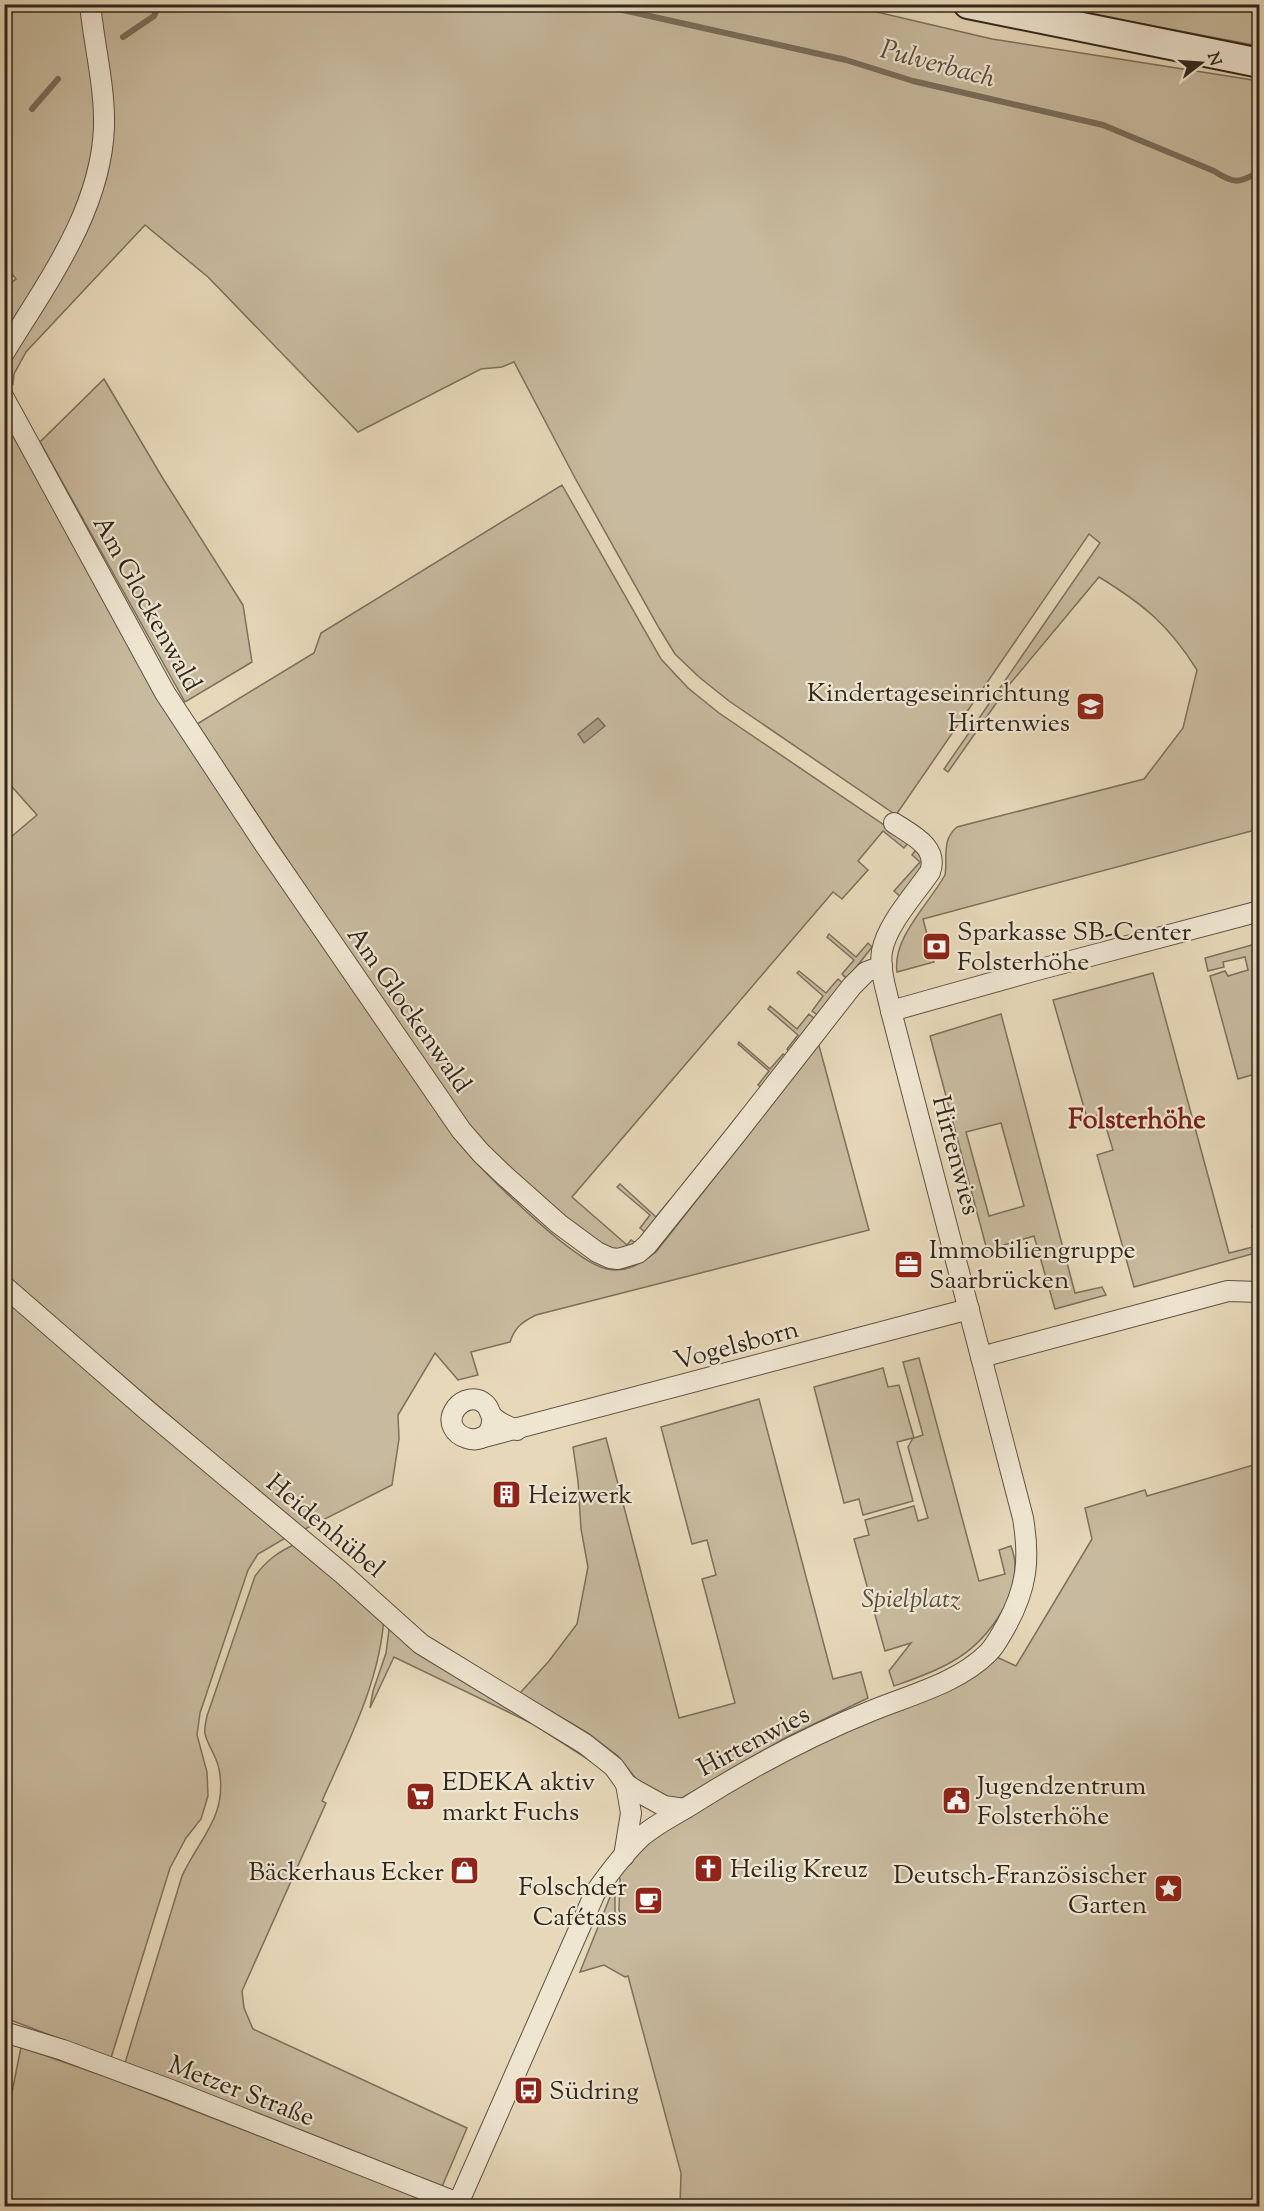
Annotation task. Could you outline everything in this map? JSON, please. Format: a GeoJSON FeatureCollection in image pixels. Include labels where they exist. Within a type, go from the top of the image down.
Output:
{"type":"FeatureCollection","features":[{"type":"Feature","properties":{"kind":"main road"},"geometry":{"type":"LineString","coordinates":[[968,4],[1260,63]]}},
{"type":"Feature","properties":{"kind":"street"},"geometry":{"type":"LineString","coordinates":[[4,353],[76,233],[97,171],[103,144],[103,98],[90,5]]}},
{"type":"Feature","properties":{"kind":"street","name":"Am Glockenwald"},"geometry":{"type":"LineString","coordinates":[[4,398],[165,693],[265,845],[444,1107],[481,1153],[505,1176],[559,1224],[597,1252],[618,1259],[638,1253],[647,1245],[852,986],[866,972],[882,966]]}},
{"type":"Feature","properties":{"kind":"street"},"geometry":{"type":"LineString","coordinates":[[882,966],[882,951],[890,930],[930,872],[933,864],[932,855],[926,847],[894,823]]}},
{"type":"Feature","properties":{"kind":"street"},"geometry":{"type":"LineString","coordinates":[[891,1011],[1260,911]]}},
{"type":"Feature","properties":{"kind":"street","name":"Hirtenwies"},"geometry":{"type":"LineString","coordinates":[[457,2205],[595,1893],[613,1867],[642,1837],[758,1764],[960,1674],[988,1653],[998,1640],[1013,1613],[1026,1578],[1027,1545],[1023,1518],[891,1011],[882,966]]}},
{"type":"Feature","properties":{"kind":"street","name":"Heidenhübel"},"geometry":{"type":"LineString","coordinates":[[4,1286],[148,1412],[343,1574],[421,1644],[585,1744],[614,1767],[626,1784],[641,1794],[664,1806],[684,1809]]}},
{"type":"Feature","properties":{"kind":"street"},"geometry":{"type":"LineString","coordinates":[[981,1357],[1228,1291],[1260,1292]]}},
{"type":"Feature","properties":{"kind":"street","name":"Vogelsborn"},"geometry":{"type":"LineString","coordinates":[[480,1438],[969,1309]]}},
{"type":"Feature","properties":{"kind":"street"},"geometry":{"type":"LineString","coordinates":[[492,1416],[492,1426],[480,1438],[470,1439],[459,1435],[453,1423],[455,1409],[467,1400],[475,1400],[485,1404],[492,1416],[506,1426],[517,1430]]}},
{"type":"Feature","properties":{"kind":"street"},"geometry":{"type":"LineString","coordinates":[[624,1856],[631,1813],[630,1796],[626,1784]]}},
{"type":"Feature","properties":{"kind":"street","name":"Metzer Straße"},"geometry":{"type":"LineString","coordinates":[[4,2032],[63,2050],[171,2090],[457,2205]]}},
{"type":"Feature","properties":{"kind":"green space"},"geometry":{"type":"Polygon","coordinates":[[[1241,4],[1259,7],[1259,46],[1042,5],[1241,4]]]}},
{"type":"Feature","properties":{"kind":"green space"},"geometry":{"type":"Polygon","coordinates":[[[5,5],[847,5],[992,39],[1259,81],[1259,829],[923,919],[934,962],[897,972],[897,959],[906,934],[945,875],[947,843],[957,827],[1144,779],[1183,728],[1197,670],[1176,640],[1154,617],[1142,606],[1099,577],[1009,685],[948,772],[944,769],[1100,543],[1089,534],[896,815],[729,701],[675,654],[575,478],[514,362],[502,367],[481,369],[358,432],[208,277],[145,225],[26,352],[14,374],[13,384],[5,381],[4,288],[16,279],[5,265],[5,5]]]}},
{"type":"Feature","properties":{"kind":"green space"},"geometry":{"type":"Polygon","coordinates":[[[104,379],[162,477],[243,605],[252,662],[185,702],[40,442],[104,379]]]}},
{"type":"Feature","properties":{"kind":"green space"},"geometry":{"type":"Polygon","coordinates":[[[4,415],[193,751],[437,1112],[468,1154],[517,1203],[557,1238],[593,1264],[607,1269],[621,1270],[639,1264],[656,1252],[818,1042],[869,1230],[536,1315],[514,1332],[510,1342],[471,1352],[478,1375],[458,1380],[435,1353],[398,1415],[399,1439],[392,1485],[303,1530],[5,1275],[5,842],[37,815],[5,779],[4,415]]]}},
{"type":"Feature","properties":{"kind":"green space"},"geometry":{"type":"Polygon","coordinates":[[[562,485],[661,659],[688,688],[719,713],[909,842],[904,848],[883,831],[858,861],[868,870],[842,899],[833,892],[572,1197],[627,1245],[631,1240],[637,1244],[626,1250],[612,1250],[558,1211],[488,1148],[468,1125],[383,1003],[197,724],[314,653],[321,633],[562,485]]]}},
{"type":"Feature","properties":{"kind":"green space"},"geometry":{"type":"Polygon","coordinates":[[[917,848],[926,860],[903,899],[894,891],[920,862],[912,855],[917,848]]]}},
{"type":"Feature","properties":{"kind":"green space"},"geometry":{"type":"Polygon","coordinates":[[[829,934],[856,957],[868,943],[872,947],[847,979],[842,974],[854,960],[827,937],[829,934]]]}},
{"type":"Feature","properties":{"kind":"green space"},"geometry":{"type":"Polygon","coordinates":[[[1260,943],[1259,1091],[1255,1074],[1238,1079],[1210,976],[1225,971],[1228,976],[1248,970],[1245,957],[1223,962],[1224,967],[1208,971],[1205,958],[1260,943]]]}},
{"type":"Feature","properties":{"kind":"green space"},"geometry":{"type":"Polygon","coordinates":[[[799,971],[826,993],[838,979],[844,984],[819,1016],[812,1011],[823,996],[797,973],[799,971]]]}},
{"type":"Feature","properties":{"kind":"green space"},"geometry":{"type":"Polygon","coordinates":[[[1153,973],[1229,1253],[1257,1246],[1252,1226],[1259,1224],[1259,1252],[1134,1287],[1097,1155],[1113,1150],[1102,1114],[1087,1118],[1053,1000],[1153,973]]]}},
{"type":"Feature","properties":{"kind":"green space"},"geometry":{"type":"Polygon","coordinates":[[[770,1006],[797,1029],[809,1014],[816,1020],[791,1053],[787,1049],[798,1035],[768,1009],[770,1006]]]}},
{"type":"Feature","properties":{"kind":"green space"},"geometry":{"type":"Polygon","coordinates":[[[1001,1014],[1075,1293],[1102,1287],[1106,1295],[1055,1309],[1034,1236],[987,1250],[930,1036],[1001,1014]],[[1001,1123],[966,1132],[989,1216],[1024,1206],[1001,1123]]]}},
{"type":"Feature","properties":{"kind":"green space"},"geometry":{"type":"Polygon","coordinates":[[[739,1042],[770,1069],[783,1054],[788,1058],[763,1089],[758,1085],[769,1071],[738,1044],[739,1042]]]}},
{"type":"Feature","properties":{"kind":"green space"},"geometry":{"type":"Polygon","coordinates":[[[620,1184],[656,1217],[669,1201],[672,1204],[647,1234],[640,1228],[650,1215],[617,1187],[620,1184]]]}},
{"type":"Feature","properties":{"kind":"green space"},"geometry":{"type":"Polygon","coordinates":[[[5,1293],[289,1536],[258,1554],[248,1570],[200,1713],[197,1735],[207,1772],[208,1796],[201,1819],[186,1838],[170,1868],[111,2058],[5,2018],[5,1293]]]}},
{"type":"Feature","properties":{"kind":"green space","name":"Spielplatz"},"geometry":{"type":"Polygon","coordinates":[[[919,1358],[979,1581],[1005,1574],[999,1550],[1011,1546],[1015,1562],[1014,1578],[1004,1607],[976,1644],[946,1665],[894,1686],[889,1671],[911,1643],[885,1651],[854,1539],[869,1535],[865,1520],[914,1506],[918,1521],[928,1518],[908,1447],[913,1438],[897,1442],[913,1501],[863,1515],[859,1499],[844,1503],[814,1387],[883,1368],[888,1387],[899,1385],[914,1438],[923,1435],[903,1362],[919,1358]]]}},
{"type":"Feature","properties":{"kind":"green space"},"geometry":{"type":"Polygon","coordinates":[[[759,1399],[833,1679],[861,1672],[868,1698],[785,1738],[675,1802],[637,1780],[618,1756],[588,1733],[520,1693],[549,1661],[577,1624],[588,1567],[581,1529],[573,1447],[606,1438],[679,1718],[735,1703],[702,1579],[716,1575],[707,1540],[692,1544],[661,1427],[759,1399]]]}},
{"type":"Feature","properties":{"kind":"green space"},"geometry":{"type":"Polygon","coordinates":[[[1259,1465],[1259,2206],[680,2206],[681,2173],[628,1976],[625,1977],[604,1965],[580,1972],[612,1892],[615,1892],[615,1911],[619,1926],[623,1925],[619,1910],[620,1879],[613,1867],[641,1837],[988,1653],[1016,1666],[1092,1539],[1085,1508],[1145,1490],[1147,1496],[1259,1465]]]}},
{"type":"Feature","properties":{"kind":"green space"},"geometry":{"type":"Polygon","coordinates":[[[298,1543],[384,1617],[376,1665],[361,1711],[322,1801],[326,1803],[242,1991],[244,2008],[253,2029],[467,2128],[441,2189],[125,2063],[182,1876],[211,1826],[220,1800],[219,1769],[205,1734],[207,1716],[255,1576],[274,1556],[298,1543]]]}},
{"type":"Feature","properties":{"kind":"green space"},"geometry":{"type":"Polygon","coordinates":[[[390,1622],[566,1739],[603,1769],[535,1725],[394,1657],[370,1708],[373,1691],[386,1653],[390,1622]]]}},
{"type":"Feature","properties":{"kind":"green space"},"geometry":{"type":"Polygon","coordinates":[[[21,2047],[112,2079],[407,2193],[433,2206],[5,2206],[5,2127],[21,2047]]]}},
{"type":"Feature","properties":{"kind":"shaded area"},"geometry":{"type":"Polygon","coordinates":[[[598,718],[605,726],[584,743],[578,734],[598,718]]]}},
{"type":"Feature","properties":{"kind":"waterway"},"geometry":{"type":"LineString","coordinates":[[123,37],[154,16],[159,4]]}},
{"type":"Feature","properties":{"kind":"waterway","name":"Pulverbach"},"geometry":{"type":"LineString","coordinates":[[596,4],[846,60],[913,81],[1103,125],[1232,180],[1241,180],[1260,171]]}},
{"type":"Feature","properties":{"kind":"waterway"},"geometry":{"type":"LineString","coordinates":[[32,109],[58,79]]}},
{"type":"Feature","properties":{"kind":"place","name":"Kindertageseinrichtung Hirtenwies"},"geometry":{"type":"Point","coordinates":[1091,707]}},
{"type":"Feature","properties":{"kind":"place","name":"Sparkasse SB-Center Folsterhöhe"},"geometry":{"type":"Point","coordinates":[936,946]}},
{"type":"Feature","properties":{"kind":"place","name":"Immobiliengruppe Saarbrücken"},"geometry":{"type":"Point","coordinates":[908,1264]}},
{"type":"Feature","properties":{"kind":"place","name":"Heizwerk"},"geometry":{"type":"Point","coordinates":[507,1494]}},
{"type":"Feature","properties":{"kind":"place","name":"EDEKA aktiv markt Fuchs"},"geometry":{"type":"Point","coordinates":[421,1796]}},
{"type":"Feature","properties":{"kind":"place","name":"Jugendzentrum Folsterhöhe"},"geometry":{"type":"Point","coordinates":[956,1800]}},
{"type":"Feature","properties":{"kind":"place","name":"Heilig Kreuz"},"geometry":{"type":"Point","coordinates":[709,1868]}},
{"type":"Feature","properties":{"kind":"place","name":"Bäckerhaus Ecker"},"geometry":{"type":"Point","coordinates":[465,1871]}},
{"type":"Feature","properties":{"kind":"place","name":"Deutsch-Französischer Garten"},"geometry":{"type":"Point","coordinates":[1168,1889]}},
{"type":"Feature","properties":{"kind":"place","name":"Folschder Cafétass"},"geometry":{"type":"Point","coordinates":[648,1901]}},
{"type":"Feature","properties":{"kind":"place","name":"Südring"},"geometry":{"type":"Point","coordinates":[528,2090]}},
{"type":"Feature","properties":{"kind":"district","name":"Folsterhöhe"},"geometry":{"type":"Point","coordinates":[1137,1119]}}]}
